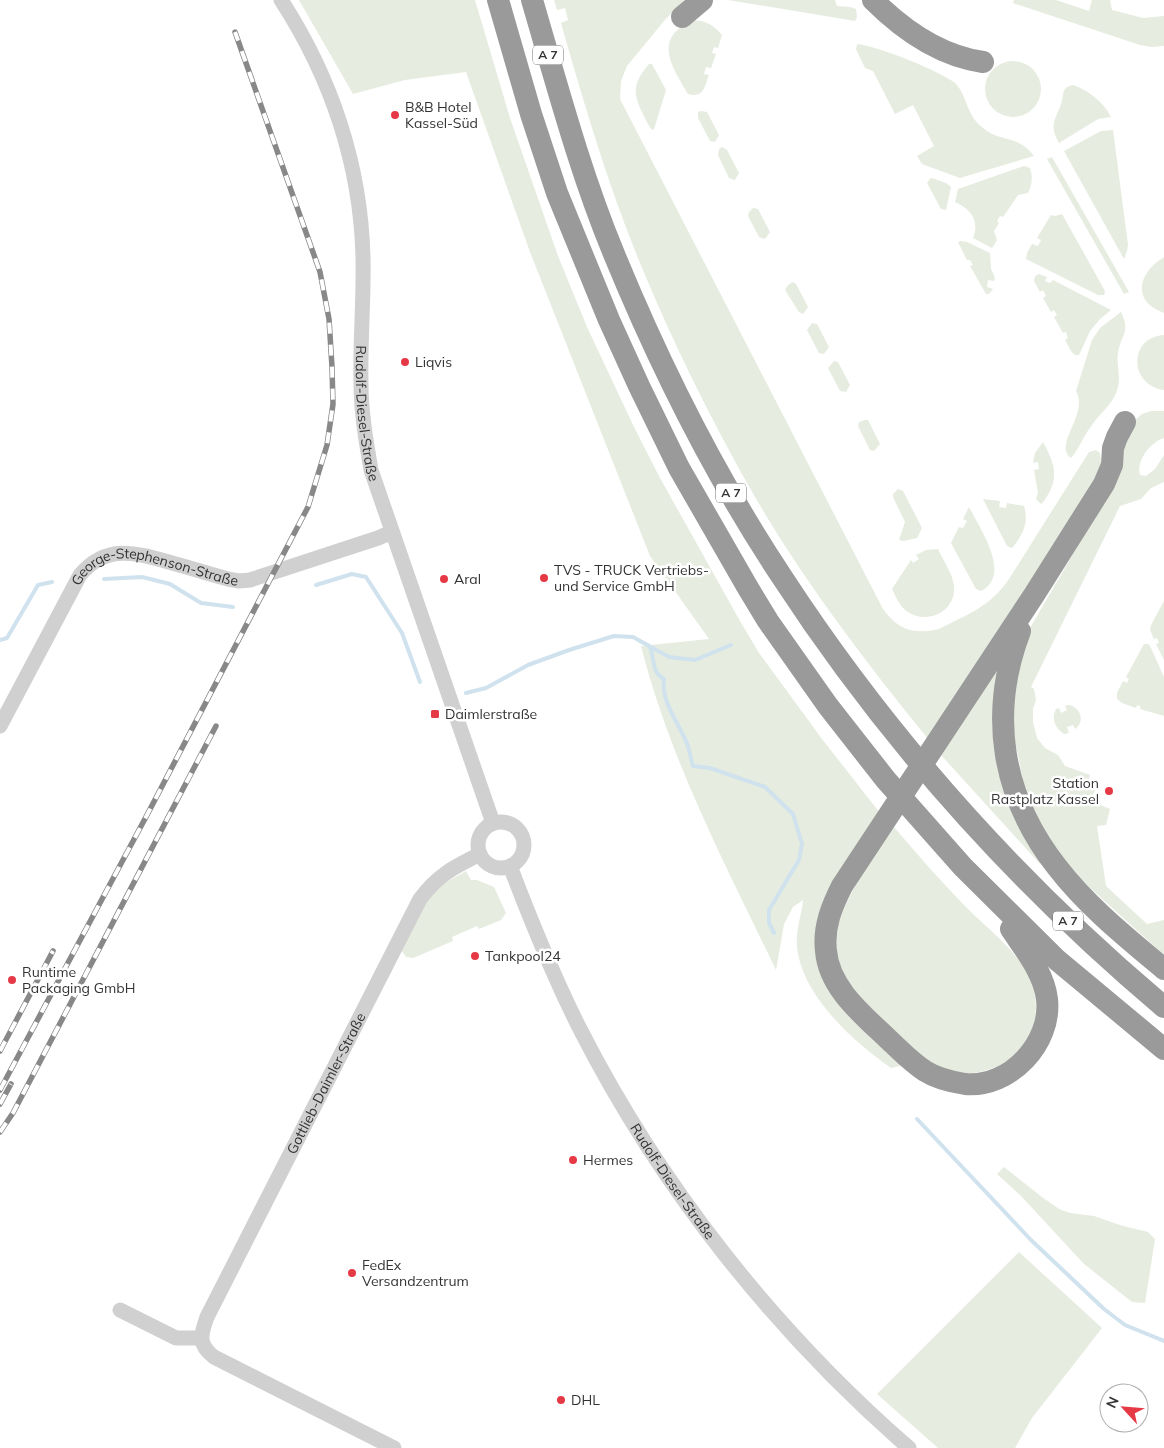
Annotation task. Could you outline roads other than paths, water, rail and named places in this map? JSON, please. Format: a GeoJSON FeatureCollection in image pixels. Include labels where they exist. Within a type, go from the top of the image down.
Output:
{"type":"FeatureCollection","features":[{"type":"Feature","properties":{"kind":"highway","name":"A 7"},"geometry":{"type":"LineString","coordinates":[[498,0],[534,122],[583,259],[639,386],[679,468],[758,604],[828,706],[892,787],[938,840],[1057,960],[1164,1049]]}},
{"type":"Feature","properties":{"kind":"highway","name":"A 7"},"geometry":{"type":"LineString","coordinates":[[532,0],[564,111],[614,253],[677,394],[738,506],[781,576],[836,655],[928,774],[1043,897],[1102,953],[1164,1006]]}},
{"type":"Feature","properties":{"kind":"highway"},"geometry":{"type":"LineString","coordinates":[[682,17],[702,0]]}},
{"type":"Feature","properties":{"kind":"highway"},"geometry":{"type":"LineString","coordinates":[[873,0],[892,18],[925,40],[948,52],[983,62]]}},
{"type":"Feature","properties":{"kind":"highway"},"geometry":{"type":"LineString","coordinates":[[986,890],[1037,968],[1044,984],[1047,1013],[1038,1043],[1017,1068],[1000,1078],[977,1084],[965,1084],[927,1072],[911,1061],[859,1011],[842,991],[830,968],[825,936],[834,902],[842,886],[1034,595],[1104,484],[1112,465],[1113,448],[1126,422]]}},
{"type":"Feature","properties":{"kind":"highway"},"geometry":{"type":"LineString","coordinates":[[1034,595],[1012,652],[1004,694],[1004,744],[1011,783],[1031,828],[1058,868],[1104,916],[1164,969]]}},
{"type":"Feature","properties":{"kind":"street","name":"Rudolf-Diesel-Straße"},"geometry":{"type":"LineString","coordinates":[[281,0],[302,33],[325,79],[334,103],[351,164],[357,195],[363,256],[361,385],[364,428],[371,470],[493,823]]}},
{"type":"Feature","properties":{"kind":"street","name":"George-Stephenson-Straße"},"geometry":{"type":"LineString","coordinates":[[0,726],[80,575],[88,565],[100,558],[115,554],[140,554],[228,579],[250,580],[392,532]]}},
{"type":"Feature","properties":{"kind":"street"},"geometry":{"type":"LineString","coordinates":[[500,822],[514,825],[523,836],[524,850],[516,862],[510,866],[501,868],[492,866],[480,854],[478,845],[480,836],[485,828],[493,823],[500,822]]}},
{"type":"Feature","properties":{"kind":"street","name":"Gottlieb-Daimler-Straße"},"geometry":{"type":"LineString","coordinates":[[201,1338],[207,1316],[420,899],[436,880],[451,868],[480,854]]}},
{"type":"Feature","properties":{"kind":"street","name":"Rudolf-Diesel-Straße"},"geometry":{"type":"LineString","coordinates":[[510,866],[544,952],[580,1029],[627,1112],[667,1175],[718,1245],[785,1326],[836,1380],[909,1448]]}},
{"type":"Feature","properties":{"kind":"street"},"geometry":{"type":"LineString","coordinates":[[120,1310],[176,1338],[201,1338],[207,1352],[214,1357],[394,1448]]}},
{"type":"Feature","properties":{"kind":"waterway"},"geometry":{"type":"LineString","coordinates":[[316,585],[352,574],[366,577],[402,633],[420,682]]}},
{"type":"Feature","properties":{"kind":"waterway"},"geometry":{"type":"LineString","coordinates":[[104,579],[142,577],[170,584],[201,603],[233,607]]}},
{"type":"Feature","properties":{"kind":"waterway"},"geometry":{"type":"LineString","coordinates":[[0,640],[7,638],[38,585],[52,582]]}},
{"type":"Feature","properties":{"kind":"waterway"},"geometry":{"type":"LineString","coordinates":[[466,693],[486,688],[528,665],[614,636],[633,637],[669,657],[695,660],[731,645]]}},
{"type":"Feature","properties":{"kind":"waterway"},"geometry":{"type":"LineString","coordinates":[[650,647],[655,669],[664,679],[665,697],[685,738],[693,766],[710,768],[765,787],[793,814],[802,844],[799,860],[769,910],[769,923],[774,933]]}},
{"type":"Feature","properties":{"kind":"waterway"},"geometry":{"type":"LineString","coordinates":[[917,1119],[1031,1240],[1104,1309],[1125,1325],[1164,1341]]}},
{"type":"Feature","properties":{"kind":"railway"},"geometry":{"type":"LineString","coordinates":[[0,1090],[147,815],[308,507],[327,445],[333,404],[332,367],[329,319],[320,272],[235,32]]}},
{"type":"Feature","properties":{"kind":"railway"},"geometry":{"type":"LineString","coordinates":[[0,1132],[13,1113],[216,726]]}},
{"type":"Feature","properties":{"kind":"railway"},"geometry":{"type":"LineString","coordinates":[[0,1051],[53,951]]}},
{"type":"Feature","properties":{"kind":"railway"},"geometry":{"type":"LineString","coordinates":[[0,1104],[11,1084]]}},
{"type":"Feature","properties":{"kind":"place","name":"B&B Hotel Kassel-Süd"},"geometry":{"type":"Point","coordinates":[395,115]}},
{"type":"Feature","properties":{"kind":"place","name":"Liqvis"},"geometry":{"type":"Point","coordinates":[405,362]}},
{"type":"Feature","properties":{"kind":"place","name":"TVS - TRUCK Vertriebs- und Service GmbH"},"geometry":{"type":"Point","coordinates":[544,578]}},
{"type":"Feature","properties":{"kind":"place","name":"Aral"},"geometry":{"type":"Point","coordinates":[444,579]}},
{"type":"Feature","properties":{"kind":"place","name":"Daimlerstraße"},"geometry":{"type":"Point","coordinates":[435,714]}},
{"type":"Feature","properties":{"kind":"place","name":"Station Rastplatz Kassel"},"geometry":{"type":"Point","coordinates":[1109,791]}},
{"type":"Feature","properties":{"kind":"place","name":"Tankpool24"},"geometry":{"type":"Point","coordinates":[475,956]}},
{"type":"Feature","properties":{"kind":"place","name":"Runtime Packaging GmbH"},"geometry":{"type":"Point","coordinates":[12,980]}},
{"type":"Feature","properties":{"kind":"place","name":"Hermes"},"geometry":{"type":"Point","coordinates":[573,1160]}},
{"type":"Feature","properties":{"kind":"place","name":"FedEx Versandzentrum"},"geometry":{"type":"Point","coordinates":[352,1273]}},
{"type":"Feature","properties":{"kind":"place","name":"DHL"},"geometry":{"type":"Point","coordinates":[561,1400]}}]}
